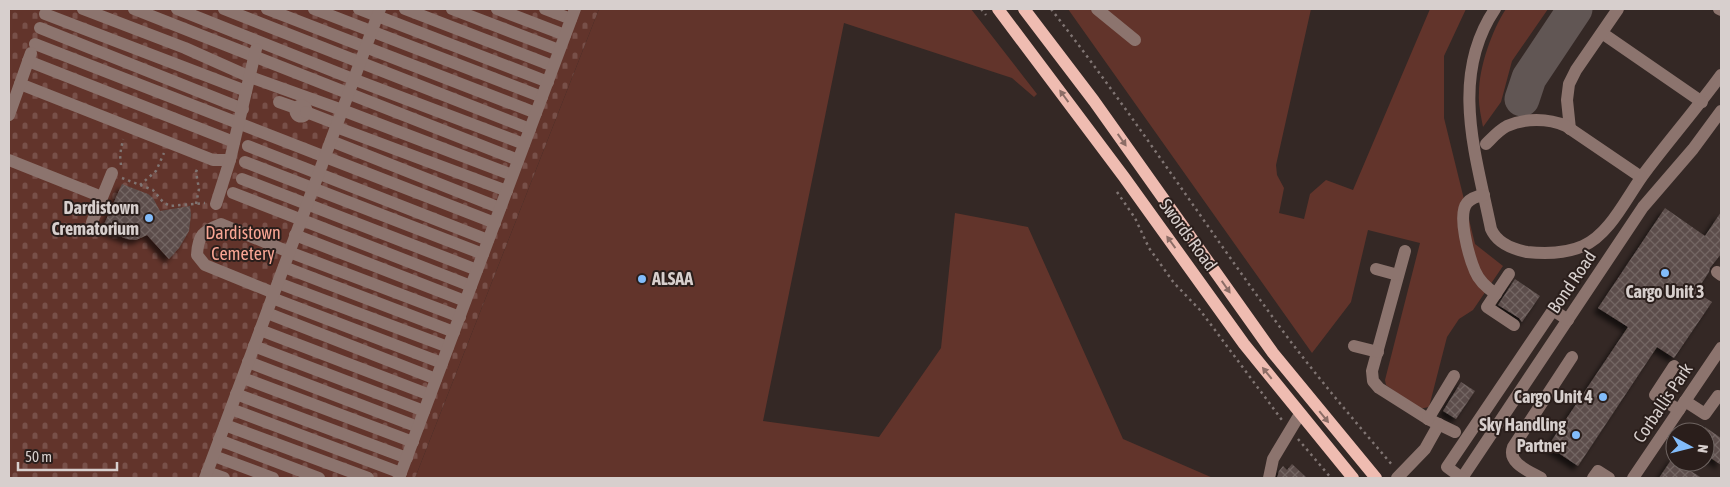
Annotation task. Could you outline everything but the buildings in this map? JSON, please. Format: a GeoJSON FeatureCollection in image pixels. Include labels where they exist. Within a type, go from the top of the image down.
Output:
{"type":"FeatureCollection","features":[{"type":"Feature","properties":{"kind":"main road","name":"Swords Road"},"geometry":{"type":"LineString","coordinates":[[1024,9],[1094,100],[1273,353],[1376,478]]}},
{"type":"Feature","properties":{"kind":"main road","name":"Swords Road"},"geometry":{"type":"LineString","coordinates":[[994,14],[1118,170],[1244,344],[1353,478]]}},
{"type":"Feature","properties":{"kind":"lane"},"geometry":{"type":"LineString","coordinates":[[83,9],[185,48],[250,77],[301,110],[342,110],[512,175]]}},
{"type":"Feature","properties":{"kind":"lane"},"geometry":{"type":"LineString","coordinates":[[134,9],[518,160]]}},
{"type":"Feature","properties":{"kind":"lane"},"geometry":{"type":"LineString","coordinates":[[177,9],[524,144]]}},
{"type":"Feature","properties":{"kind":"lane"},"geometry":{"type":"LineString","coordinates":[[224,9],[530,128]]}},
{"type":"Feature","properties":{"kind":"lane"},"geometry":{"type":"LineString","coordinates":[[216,204],[243,109],[255,57],[260,23],[267,9],[536,113]]}},
{"type":"Feature","properties":{"kind":"lane"},"geometry":{"type":"LineString","coordinates":[[314,9],[542,97]]}},
{"type":"Feature","properties":{"kind":"lane"},"geometry":{"type":"LineString","coordinates":[[359,9],[378,12],[548,82]]}},
{"type":"Feature","properties":{"kind":"lane"},"geometry":{"type":"LineString","coordinates":[[405,9],[554,66]]}},
{"type":"Feature","properties":{"kind":"lane"},"geometry":{"type":"LineString","coordinates":[[452,9],[559,50]]}},
{"type":"Feature","properties":{"kind":"lane"},"geometry":{"type":"LineString","coordinates":[[497,9],[565,35]]}},
{"type":"Feature","properties":{"kind":"lane"},"geometry":{"type":"LineString","coordinates":[[231,409],[400,475],[573,14],[545,9]]}},
{"type":"Feature","properties":{"kind":"lane"},"geometry":{"type":"LineString","coordinates":[[1096,9],[1135,40]]}},
{"type":"Feature","properties":{"kind":"lane"},"geometry":{"type":"LineString","coordinates":[[1495,9],[1483,31],[1476,50],[1468,100],[1471,127],[1491,229],[1499,241],[1520,251],[1552,254],[1584,246],[1596,238],[1605,229],[1641,177],[1702,102],[1721,75]]}},
{"type":"Feature","properties":{"kind":"lane"},"geometry":{"type":"LineString","coordinates":[[1570,129],[1567,100],[1569,84],[1576,70],[1618,9]]}},
{"type":"Feature","properties":{"kind":"lane"},"geometry":{"type":"LineString","coordinates":[[9,115],[46,11],[246,91]]}},
{"type":"Feature","properties":{"kind":"lane"},"geometry":{"type":"LineString","coordinates":[[224,478],[206,475],[378,12]]}},
{"type":"Feature","properties":{"kind":"lane"},"geometry":{"type":"LineString","coordinates":[[40,28],[243,109]]}},
{"type":"Feature","properties":{"kind":"lane"},"geometry":{"type":"LineString","coordinates":[[1602,33],[1702,102]]}},
{"type":"Feature","properties":{"kind":"lane"},"geometry":{"type":"LineString","coordinates":[[35,44],[495,223]]}},
{"type":"Feature","properties":{"kind":"lane"},"geometry":{"type":"LineString","coordinates":[[28,61],[234,142]]}},
{"type":"Feature","properties":{"kind":"lane"},"geometry":{"type":"LineString","coordinates":[[20,84],[202,156],[214,160],[230,160]]}},
{"type":"Feature","properties":{"kind":"lane"},"geometry":{"type":"LineString","coordinates":[[279,102],[506,191]]}},
{"type":"Feature","properties":{"kind":"lane","name":"Bond Road"},"geometry":{"type":"LineString","coordinates":[[1462,478],[1643,207],[1721,112]]}},
{"type":"Feature","properties":{"kind":"lane"},"geometry":{"type":"LineString","coordinates":[[1486,144],[1507,126],[1521,122],[1554,120],[1641,177]]}},
{"type":"Feature","properties":{"kind":"lane"},"geometry":{"type":"LineString","coordinates":[[331,141],[500,208]]}},
{"type":"Feature","properties":{"kind":"lane"},"geometry":{"type":"LineString","coordinates":[[248,146],[488,240]]}},
{"type":"Feature","properties":{"kind":"lane"},"geometry":{"type":"LineString","coordinates":[[9,160],[102,197]]}},
{"type":"Feature","properties":{"kind":"lane"},"geometry":{"type":"LineString","coordinates":[[245,162],[483,254]]}},
{"type":"Feature","properties":{"kind":"lane"},"geometry":{"type":"LineString","coordinates":[[92,222],[112,173]]}},
{"type":"Feature","properties":{"kind":"lane"},"geometry":{"type":"LineString","coordinates":[[242,179],[477,270]]}},
{"type":"Feature","properties":{"kind":"lane"},"geometry":{"type":"LineString","coordinates":[[234,193],[471,286]]}},
{"type":"Feature","properties":{"kind":"lane"},"geometry":{"type":"LineString","coordinates":[[1484,195],[1468,201],[1463,208],[1463,220],[1475,271],[1488,288],[1496,294]]}},
{"type":"Feature","properties":{"kind":"lane"},"geometry":{"type":"LineString","coordinates":[[442,363],[205,265],[197,255],[198,240],[209,228],[221,224],[289,252],[460,316]]}},
{"type":"Feature","properties":{"kind":"lane"},"geometry":{"type":"LineString","coordinates":[[295,235],[465,301]]}},
{"type":"Feature","properties":{"kind":"lane"},"geometry":{"type":"LineString","coordinates":[[1405,251],[1372,371],[1373,381],[1376,385],[1433,422],[1455,432]]}},
{"type":"Feature","properties":{"kind":"lane"},"geometry":{"type":"LineString","coordinates":[[284,267],[454,332]]}},
{"type":"Feature","properties":{"kind":"lane"},"geometry":{"type":"LineString","coordinates":[[1376,269],[1398,274]]}},
{"type":"Feature","properties":{"kind":"lane"},"geometry":{"type":"LineString","coordinates":[[1509,274],[1487,307],[1514,325]]}},
{"type":"Feature","properties":{"kind":"lane"},"geometry":{"type":"LineString","coordinates":[[274,292],[448,347]]}},
{"type":"Feature","properties":{"kind":"lane"},"geometry":{"type":"LineString","coordinates":[[1462,478],[1446,467],[1553,310],[1568,320]]}},
{"type":"Feature","properties":{"kind":"lane"},"geometry":{"type":"LineString","coordinates":[[267,313],[436,379]]}},
{"type":"Feature","properties":{"kind":"lane"},"geometry":{"type":"LineString","coordinates":[[260,330],[430,394]]}},
{"type":"Feature","properties":{"kind":"lane"},"geometry":{"type":"LineString","coordinates":[[254,346],[424,411]]}},
{"type":"Feature","properties":{"kind":"lane"},"geometry":{"type":"LineString","coordinates":[[1354,346],[1378,352]]}},
{"type":"Feature","properties":{"kind":"lane","name":"Corballis Park"},"geometry":{"type":"LineString","coordinates":[[1633,478],[1682,406],[1717,362],[1721,348]]}},
{"type":"Feature","properties":{"kind":"lane"},"geometry":{"type":"LineString","coordinates":[[1541,478],[1514,460],[1511,452],[1572,357]]}},
{"type":"Feature","properties":{"kind":"lane"},"geometry":{"type":"LineString","coordinates":[[248,362],[418,427]]}},
{"type":"Feature","properties":{"kind":"lane"},"geometry":{"type":"LineString","coordinates":[[1674,366],[1656,395],[1705,414],[1718,396]]}},
{"type":"Feature","properties":{"kind":"lane"},"geometry":{"type":"LineString","coordinates":[[1399,477],[1425,449],[1433,422],[1454,376]]}},
{"type":"Feature","properties":{"kind":"lane"},"geometry":{"type":"LineString","coordinates":[[243,378],[413,442]]}},
{"type":"Feature","properties":{"kind":"lane"},"geometry":{"type":"LineString","coordinates":[[236,394],[407,458]]}},
{"type":"Feature","properties":{"kind":"lane"},"geometry":{"type":"LineString","coordinates":[[1269,478],[1273,459],[1300,414]]}},
{"type":"Feature","properties":{"kind":"lane"},"geometry":{"type":"LineString","coordinates":[[225,425],[368,478]]}},
{"type":"Feature","properties":{"kind":"lane"},"geometry":{"type":"LineString","coordinates":[[219,440],[319,478]]}},
{"type":"Feature","properties":{"kind":"lane"},"geometry":{"type":"LineString","coordinates":[[214,456],[273,478]]}},
{"type":"Feature","properties":{"kind":"lane"},"geometry":{"type":"LineString","coordinates":[[1593,478],[1598,471],[1609,478]]}},
{"type":"Feature","properties":{"kind":"path"},"geometry":{"type":"LineString","coordinates":[[981,9],[994,14]]}},
{"type":"Feature","properties":{"kind":"path"},"geometry":{"type":"LineString","coordinates":[[1051,9],[1118,98],[1275,320],[1399,477]]}},
{"type":"Feature","properties":{"kind":"path"},"geometry":{"type":"LineString","coordinates":[[125,179],[120,154],[128,126]]}},
{"type":"Feature","properties":{"kind":"path"},"geometry":{"type":"LineString","coordinates":[[140,185],[156,171],[168,142]]}},
{"type":"Feature","properties":{"kind":"path"},"geometry":{"type":"LineString","coordinates":[[196,204],[199,188],[196,172],[202,156]]}},
{"type":"Feature","properties":{"kind":"path"},"geometry":{"type":"LineString","coordinates":[[112,173],[152,190],[163,202],[170,206],[216,204]]}},
{"type":"Feature","properties":{"kind":"path"},"geometry":{"type":"LineString","coordinates":[[1113,186],[1135,218],[1149,248],[1174,283],[1200,310],[1290,430],[1331,478]]}},
{"type":"Feature","properties":{"kind":"green space","name":"Dardistown Cemetery"},"geometry":{"type":"Polygon","coordinates":[[[9,9],[599,9],[415,478],[9,478],[9,9]]]}},
{"type":"Feature","properties":{"kind":"green space","name":"ALSAA"},"geometry":{"type":"Polygon","coordinates":[[[599,9],[971,9],[1037,94],[1034,97],[1012,78],[844,23],[763,421],[879,437],[941,348],[955,213],[1028,227],[1123,439],[1213,478],[415,478],[599,9]]]}},
{"type":"Feature","properties":{"kind":"green space"},"geometry":{"type":"Polygon","coordinates":[[[1068,9],[1311,9],[1276,165],[1277,175],[1284,188],[1279,213],[1304,219],[1310,194],[1326,180],[1353,190],[1430,9],[1466,9],[1444,56],[1444,118],[1475,244],[1503,266],[1473,310],[1459,319],[1447,337],[1429,407],[1419,409],[1386,385],[1385,380],[1420,243],[1368,230],[1351,302],[1312,353],[1068,9]]]}},
{"type":"Feature","properties":{"kind":"green space"},"geometry":{"type":"Polygon","coordinates":[[[1506,9],[1548,9],[1512,61],[1501,102],[1483,127],[1479,101],[1481,72],[1491,38],[1506,9]]]}},
{"type":"Feature","properties":{"kind":"taxiway"},"geometry":{"type":"LineString","coordinates":[[1522,99],[1529,78],[1575,9]]}},
{"type":"Feature","properties":{"kind":"place","name":"Dardistown Crematorium"},"geometry":{"type":"Point","coordinates":[149,218]}},
{"type":"Feature","properties":{"kind":"place","name":"Cargo Unit 3"},"geometry":{"type":"Point","coordinates":[1665,273]}},
{"type":"Feature","properties":{"kind":"place","name":"ALSAA"},"geometry":{"type":"Point","coordinates":[642,279]}},
{"type":"Feature","properties":{"kind":"place","name":"Cargo Unit 4"},"geometry":{"type":"Point","coordinates":[1603,397]}},
{"type":"Feature","properties":{"kind":"place","name":"Sky Handling Partner"},"geometry":{"type":"Point","coordinates":[1576,435]}}]}
